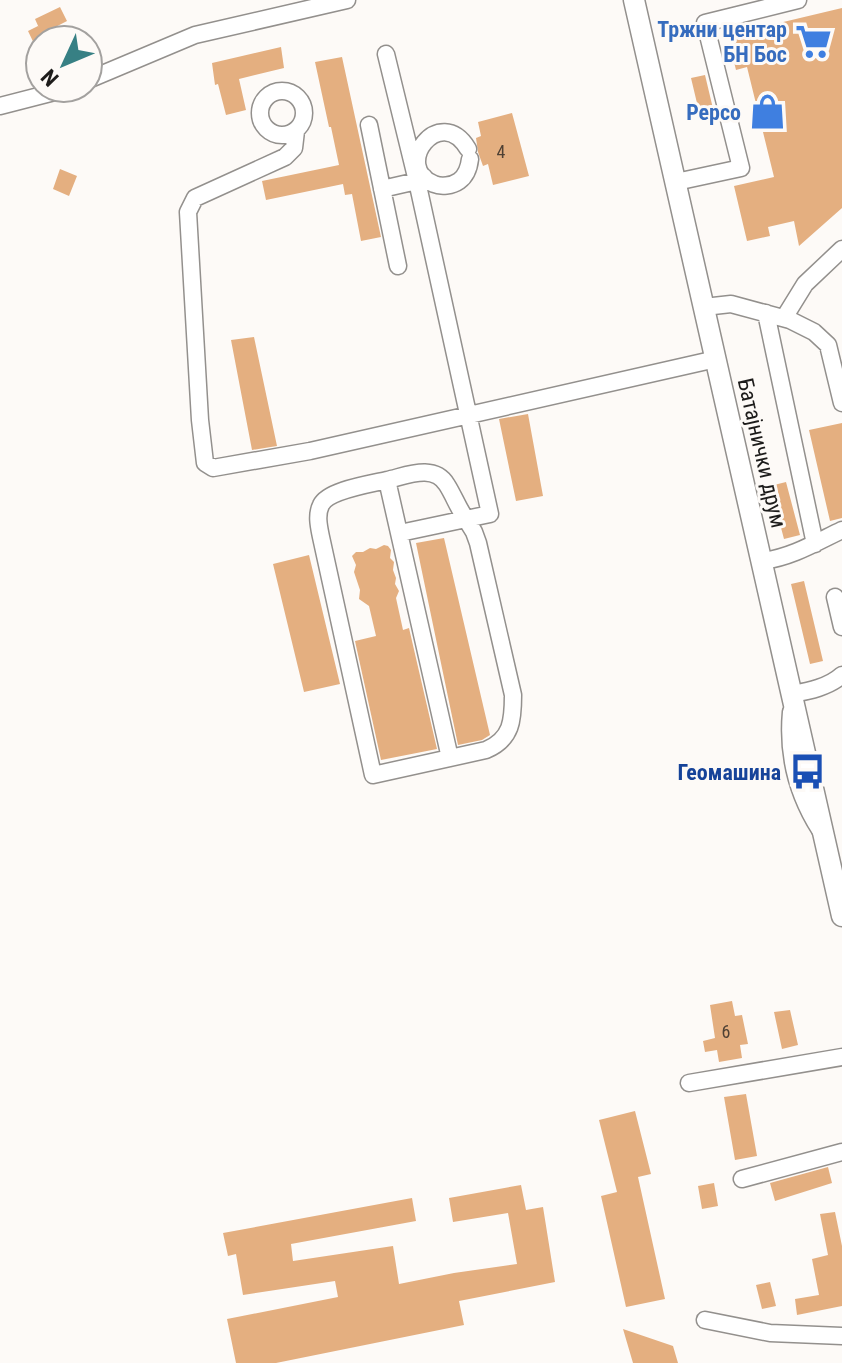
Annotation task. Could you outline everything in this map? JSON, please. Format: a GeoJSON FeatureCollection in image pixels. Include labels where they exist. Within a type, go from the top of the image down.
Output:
{"type":"FeatureCollection","features":[{"type":"Feature","properties":{"kind":"main road","name":"Батајнички друм"},"geometry":{"type":"LineString","coordinates":[[634,0],[842,916]]}},
{"type":"Feature","properties":{"kind":"main road"},"geometry":{"type":"LineString","coordinates":[[643,32],[648,0]]}},
{"type":"Feature","properties":{"kind":"street"},"geometry":{"type":"LineString","coordinates":[[104,73],[195,35],[314,4],[347,0]]}},
{"type":"Feature","properties":{"kind":"street"},"geometry":{"type":"LineString","coordinates":[[676,182],[741,168],[705,23],[798,0]]}},
{"type":"Feature","properties":{"kind":"street"},"geometry":{"type":"LineString","coordinates":[[386,54],[421,179]]}},
{"type":"Feature","properties":{"kind":"street"},"geometry":{"type":"LineString","coordinates":[[0,106],[24,100]]}},
{"type":"Feature","properties":{"kind":"street"},"geometry":{"type":"LineString","coordinates":[[369,125],[398,266]]}},
{"type":"Feature","properties":{"kind":"street"},"geometry":{"type":"LineString","coordinates":[[296,131],[294,148],[285,157],[195,198],[188,212],[200,420],[205,463],[213,468],[310,451],[716,359]]}},
{"type":"Feature","properties":{"kind":"street"},"geometry":{"type":"LineString","coordinates":[[382,189],[421,179],[443,186],[459,181],[465,175],[469,154],[464,142],[449,133],[432,135],[420,147],[417,164],[421,179],[490,514],[400,533]]}},
{"type":"Feature","properties":{"kind":"street"},"geometry":{"type":"LineString","coordinates":[[784,318],[805,284],[842,249]]}},
{"type":"Feature","properties":{"kind":"street"},"geometry":{"type":"LineString","coordinates":[[704,307],[731,304],[784,318],[814,332],[828,345],[842,403]]}},
{"type":"Feature","properties":{"kind":"street"},"geometry":{"type":"LineString","coordinates":[[766,313],[815,544]]}},
{"type":"Feature","properties":{"kind":"street"},"geometry":{"type":"LineString","coordinates":[[421,472],[435,474],[445,481],[474,532],[513,695],[513,713],[508,732],[499,744],[486,750],[373,775],[321,537],[319,514],[321,506],[330,496],[387,480],[421,472]]}},
{"type":"Feature","properties":{"kind":"street"},"geometry":{"type":"LineString","coordinates":[[387,480],[450,758]]}},
{"type":"Feature","properties":{"kind":"street"},"geometry":{"type":"LineString","coordinates":[[763,561],[781,558],[842,530]]}},
{"type":"Feature","properties":{"kind":"street"},"geometry":{"type":"LineString","coordinates":[[835,597],[842,627]]}},
{"type":"Feature","properties":{"kind":"street"},"geometry":{"type":"LineString","coordinates":[[792,696],[836,681],[842,675]]}},
{"type":"Feature","properties":{"kind":"street"},"geometry":{"type":"LineString","coordinates":[[689,1083],[842,1057]]}},
{"type":"Feature","properties":{"kind":"street"},"geometry":{"type":"LineString","coordinates":[[742,1179],[842,1152]]}},
{"type":"Feature","properties":{"kind":"street"},"geometry":{"type":"LineString","coordinates":[[705,1320],[770,1333],[842,1336]]}},
{"type":"Feature","properties":{"kind":"building"},"geometry":{"type":"Polygon","coordinates":[[[60,7],[67,21],[61,24],[37,24],[35,19],[60,7]]]}},
{"type":"Feature","properties":{"kind":"building"},"geometry":{"type":"Polygon","coordinates":[[[842,8],[842,208],[799,246],[794,221],[768,227],[770,236],[747,241],[734,186],[774,177],[747,67],[736,70],[728,38],[842,8]]]}},
{"type":"Feature","properties":{"kind":"building"},"geometry":{"type":"Polygon","coordinates":[[[281,47],[284,68],[239,79],[246,110],[226,115],[218,84],[215,85],[212,63],[281,47]]]}},
{"type":"Feature","properties":{"kind":"building"},"geometry":{"type":"Polygon","coordinates":[[[342,57],[381,237],[361,241],[352,194],[345,195],[343,184],[266,200],[262,181],[339,165],[315,62],[342,57]]]}},
{"type":"Feature","properties":{"kind":"building"},"geometry":{"type":"Polygon","coordinates":[[[705,75],[715,117],[701,120],[691,78],[705,75]]]}},
{"type":"Feature","properties":{"kind":"building"},"geometry":{"type":"Polygon","coordinates":[[[512,113],[529,176],[493,185],[488,164],[483,166],[478,152],[476,138],[481,136],[478,122],[512,113]]]}},
{"type":"Feature","properties":{"kind":"building"},"geometry":{"type":"Polygon","coordinates":[[[60,169],[77,176],[69,196],[53,189],[60,169]]]}},
{"type":"Feature","properties":{"kind":"building"},"geometry":{"type":"Polygon","coordinates":[[[254,337],[277,446],[252,450],[231,340],[254,337]]]}},
{"type":"Feature","properties":{"kind":"building"},"geometry":{"type":"Polygon","coordinates":[[[528,414],[543,496],[516,501],[499,419],[528,414]]]}},
{"type":"Feature","properties":{"kind":"building"},"geometry":{"type":"Polygon","coordinates":[[[842,423],[842,518],[830,521],[809,430],[842,423]]]}},
{"type":"Feature","properties":{"kind":"building"},"geometry":{"type":"Polygon","coordinates":[[[786,482],[800,535],[784,539],[770,486],[786,482]]]}},
{"type":"Feature","properties":{"kind":"building"},"geometry":{"type":"Polygon","coordinates":[[[444,538],[490,735],[458,745],[416,543],[444,538]]]}},
{"type":"Feature","properties":{"kind":"building"},"geometry":{"type":"Polygon","coordinates":[[[384,545],[391,550],[403,630],[409,628],[437,749],[381,760],[355,641],[376,636],[369,606],[359,599],[360,590],[354,572],[356,565],[352,556],[356,552],[384,545]]]}},
{"type":"Feature","properties":{"kind":"building"},"geometry":{"type":"Polygon","coordinates":[[[309,555],[340,684],[304,692],[273,564],[309,555]]]}},
{"type":"Feature","properties":{"kind":"building"},"geometry":{"type":"Polygon","coordinates":[[[804,581],[823,661],[810,664],[791,584],[804,581]]]}},
{"type":"Feature","properties":{"kind":"building"},"geometry":{"type":"Polygon","coordinates":[[[732,1001],[735,1016],[742,1015],[748,1044],[740,1045],[742,1058],[719,1062],[717,1050],[705,1052],[703,1041],[715,1038],[710,1005],[732,1001]]]}},
{"type":"Feature","properties":{"kind":"building"},"geometry":{"type":"Polygon","coordinates":[[[790,1010],[798,1045],[782,1049],[774,1012],[790,1010]]]}},
{"type":"Feature","properties":{"kind":"building"},"geometry":{"type":"Polygon","coordinates":[[[746,1094],[757,1156],[735,1160],[724,1097],[746,1094]]]}},
{"type":"Feature","properties":{"kind":"building"},"geometry":{"type":"Polygon","coordinates":[[[635,1111],[651,1174],[638,1177],[665,1299],[626,1307],[601,1196],[617,1192],[599,1120],[635,1111]]]}},
{"type":"Feature","properties":{"kind":"building"},"geometry":{"type":"Polygon","coordinates":[[[828,1167],[832,1183],[775,1201],[770,1183],[828,1167]]]}},
{"type":"Feature","properties":{"kind":"building"},"geometry":{"type":"Polygon","coordinates":[[[714,1183],[718,1206],[702,1209],[698,1186],[714,1183]]]}},
{"type":"Feature","properties":{"kind":"building"},"geometry":{"type":"Polygon","coordinates":[[[521,1185],[526,1210],[543,1207],[555,1282],[459,1301],[464,1325],[276,1363],[236,1363],[227,1319],[338,1297],[335,1281],[243,1295],[236,1254],[228,1256],[223,1233],[412,1198],[416,1221],[291,1244],[293,1261],[393,1246],[399,1284],[517,1264],[508,1213],[453,1222],[449,1198],[521,1185]]]}},
{"type":"Feature","properties":{"kind":"building"},"geometry":{"type":"Polygon","coordinates":[[[835,1212],[842,1246],[842,1306],[797,1315],[795,1299],[819,1295],[812,1259],[828,1255],[820,1214],[835,1212]]]}},
{"type":"Feature","properties":{"kind":"building"},"geometry":{"type":"Polygon","coordinates":[[[770,1282],[776,1306],[762,1309],[756,1285],[770,1282]]]}},
{"type":"Feature","properties":{"kind":"building"},"geometry":{"type":"Polygon","coordinates":[[[623,1329],[673,1346],[678,1363],[633,1363],[623,1329]]]}},
{"type":"Feature","properties":{"kind":"place","name":"Тржни центар БН Бос"},"geometry":{"type":"Point","coordinates":[813,42]}},
{"type":"Feature","properties":{"kind":"place","name":"Pepco"},"geometry":{"type":"Point","coordinates":[767,112]}},
{"type":"Feature","properties":{"kind":"place","name":"Геомашина"},"geometry":{"type":"Point","coordinates":[807,772]}}]}
